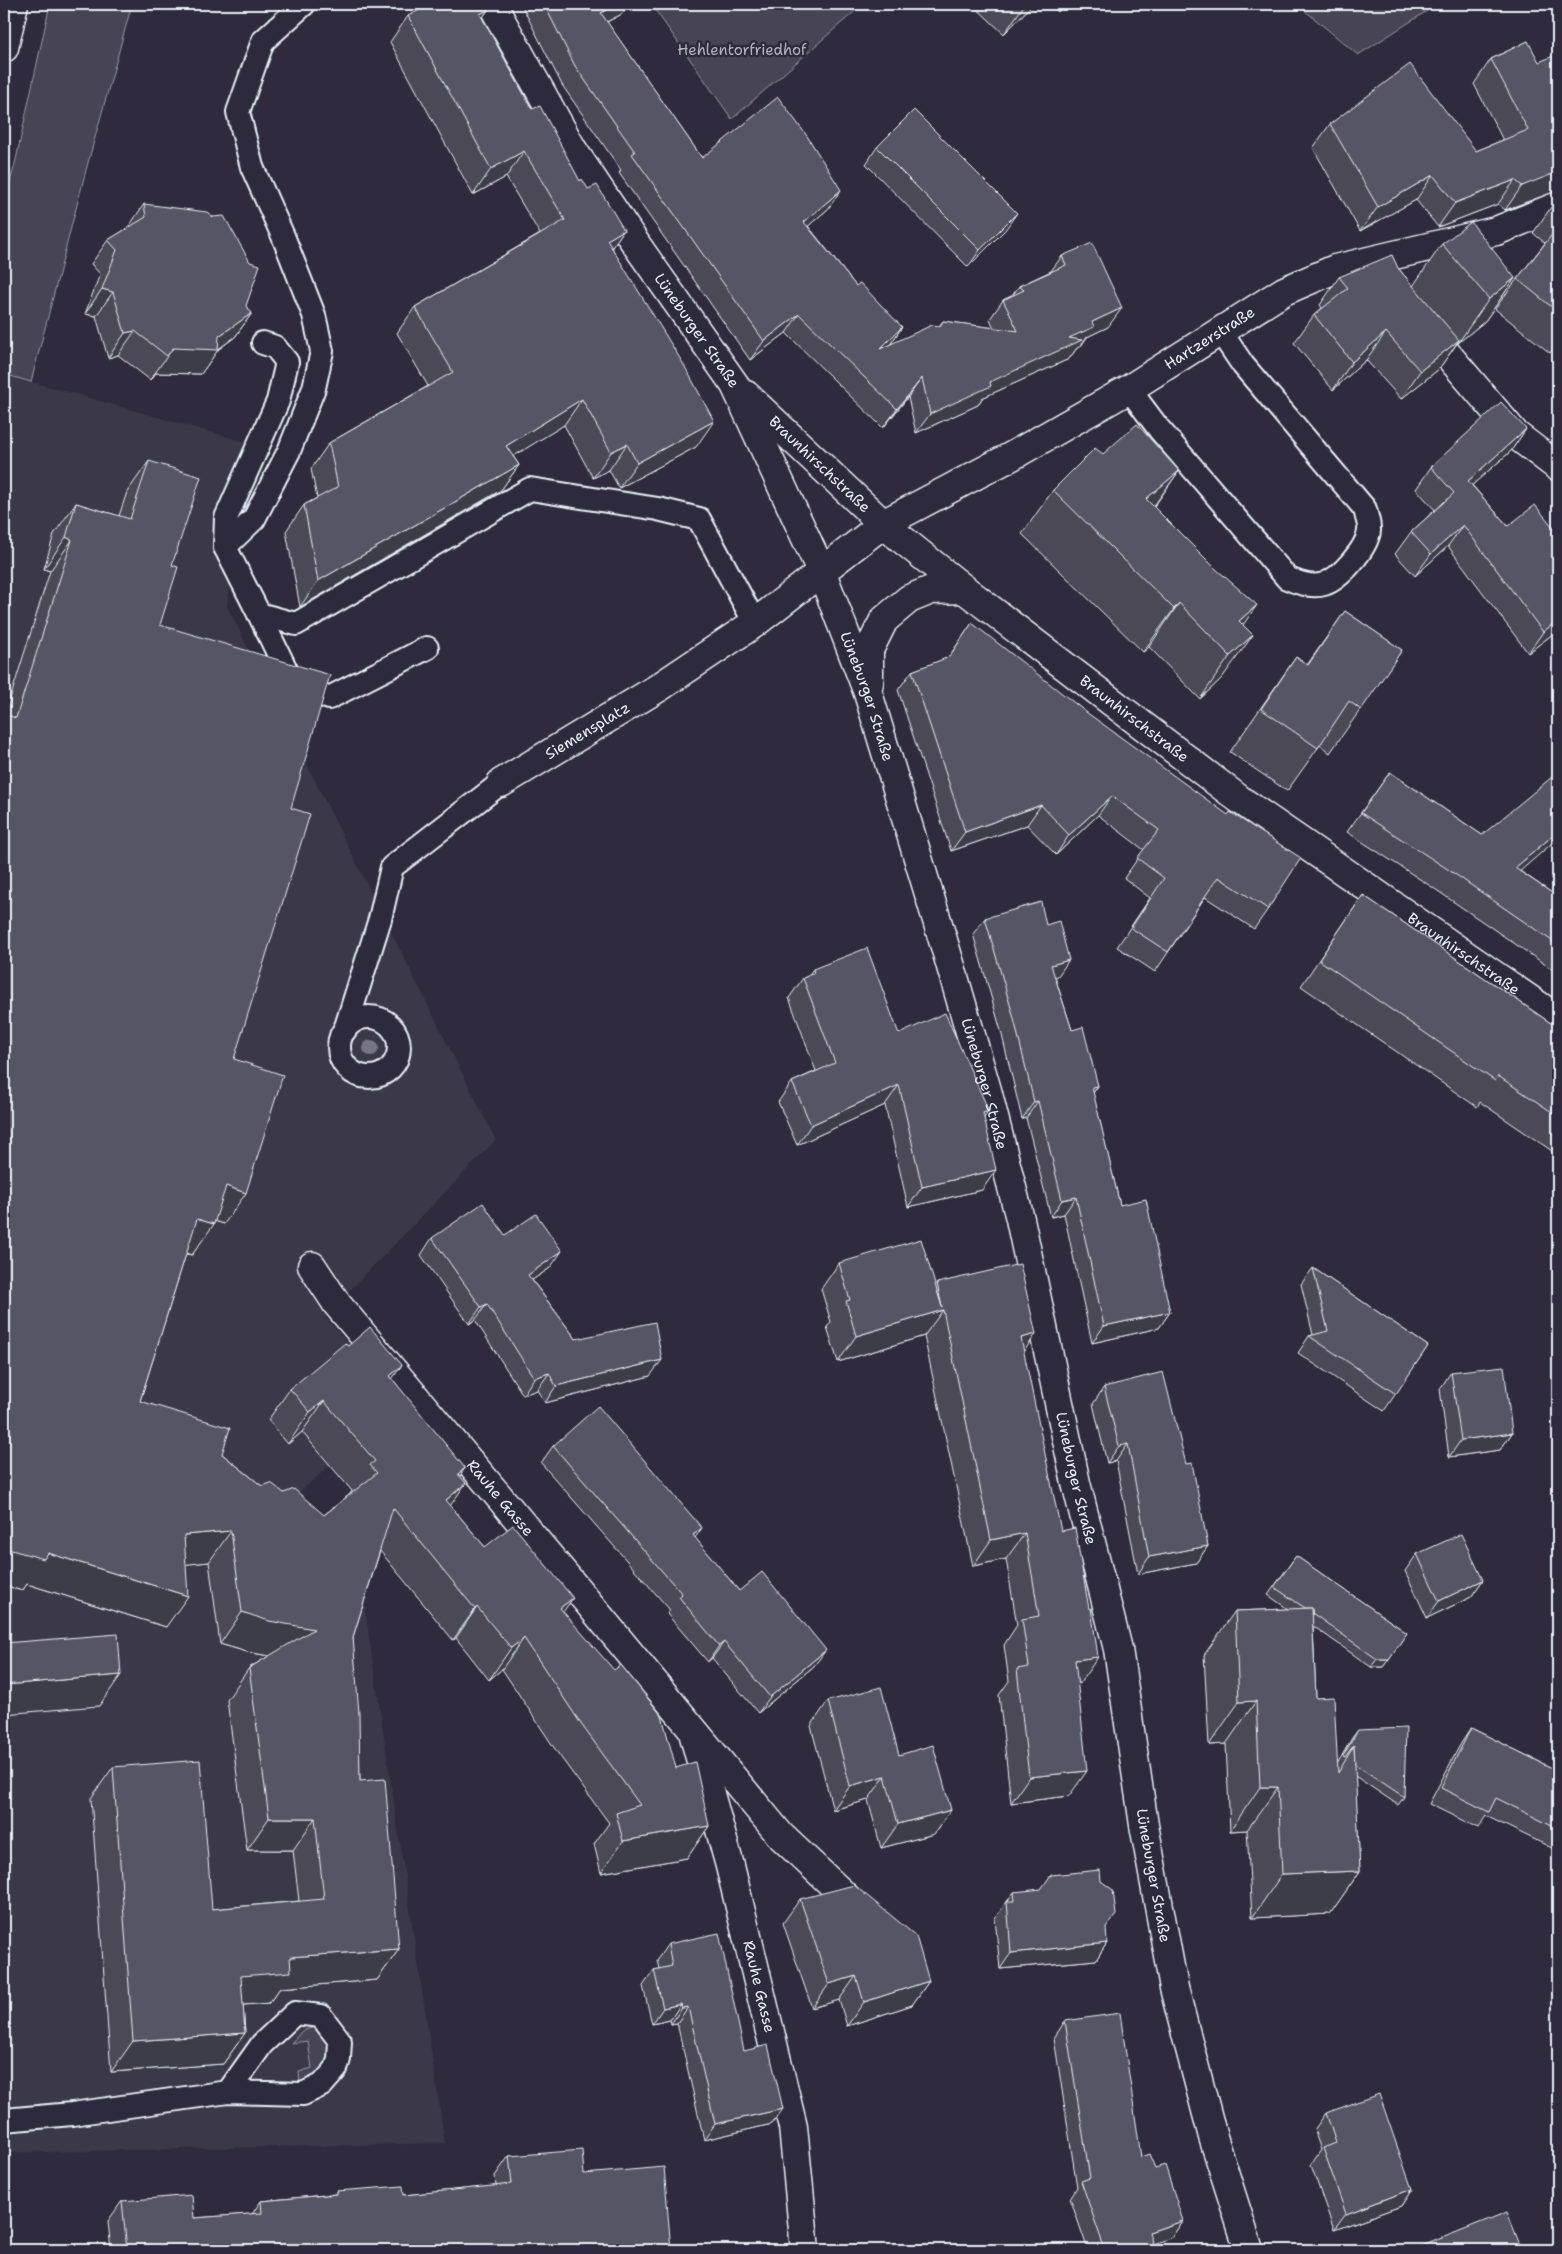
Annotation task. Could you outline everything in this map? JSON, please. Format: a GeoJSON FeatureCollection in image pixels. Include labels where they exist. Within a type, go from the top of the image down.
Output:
{"type":"FeatureCollection","features":[{"type":"Feature","properties":{"kind":"main road"},"geometry":{"type":"LineString","coordinates":[[4,48],[14,4]]}},
{"type":"Feature","properties":{"kind":"main road","name":"Lüneburger Straße"},"geometry":{"type":"LineString","coordinates":[[492,4],[573,150],[638,247],[735,385],[822,573],[868,693],[947,951],[987,1090],[1020,1219],[1076,1483],[1118,1649],[1144,1825],[1174,1988],[1213,2137],[1249,2250]]}},
{"type":"Feature","properties":{"kind":"main road","name":"Hartzerstraße"},"geometry":{"type":"LineString","coordinates":[[883,524],[1012,456],[1128,389],[1284,291],[1335,269],[1496,231],[1558,206]]}},
{"type":"Feature","properties":{"kind":"main road"},"geometry":{"type":"LineString","coordinates":[[1380,258],[1390,286]]}},
{"type":"Feature","properties":{"kind":"main road"},"geometry":{"type":"LineString","coordinates":[[1409,308],[1516,434],[1558,467]]}},
{"type":"Feature","properties":{"kind":"main road","name":"Braunhirschstraße"},"geometry":{"type":"LineString","coordinates":[[735,385],[883,524],[964,589],[1239,799],[1558,1019]]}},
{"type":"Feature","properties":{"kind":"main road","name":"Siemensplatz"},"geometry":{"type":"LineString","coordinates":[[501,782],[658,688],[755,623],[883,524]]}},
{"type":"Feature","properties":{"kind":"main road"},"geometry":{"type":"LineString","coordinates":[[868,693],[869,650],[884,620],[908,599],[931,590],[964,589]]}},
{"type":"Feature","properties":{"kind":"main road","name":"Rauhe Gasse"},"geometry":{"type":"LineString","coordinates":[[312,1266],[337,1304],[781,1836],[847,1898]]}},
{"type":"Feature","properties":{"kind":"main road","name":"Rauhe Gasse"},"geometry":{"type":"LineString","coordinates":[[692,1728],[730,1866],[793,2128],[805,2250]]}},
{"type":"Feature","properties":{"kind":"lane"},"geometry":{"type":"LineString","coordinates":[[225,547],[254,519],[289,451],[314,388],[322,351],[314,315],[283,236],[252,167],[238,112],[263,41],[304,4]]}},
{"type":"Feature","properties":{"kind":"lane"},"geometry":{"type":"LineString","coordinates":[[1128,389],[1159,429],[1286,578],[1305,585],[1324,584],[1338,576],[1361,549],[1370,531],[1365,508],[1243,365],[1220,331]]}},
{"type":"Feature","properties":{"kind":"lane"},"geometry":{"type":"LineString","coordinates":[[263,343],[275,347],[287,362],[278,401],[226,518],[225,547],[292,682],[329,698],[427,648]]}},
{"type":"Feature","properties":{"kind":"lane"},"geometry":{"type":"LineString","coordinates":[[259,614],[296,624],[530,489],[658,509],[699,519],[755,623]]}},
{"type":"Feature","properties":{"kind":"lane","name":"Siemensplatz"},"geometry":{"type":"LineString","coordinates":[[359,984],[380,1020],[389,1024],[395,1032],[399,1050],[391,1068],[383,1074],[373,1077],[354,1073],[342,1058],[340,1044],[345,1030],[359,984],[380,919],[392,867],[501,782]]}},
{"type":"Feature","properties":{"kind":"lane"},"geometry":{"type":"LineString","coordinates":[[345,1030],[361,1019],[371,1018],[380,1020]]}},
{"type":"Feature","properties":{"kind":"lane"},"geometry":{"type":"LineString","coordinates":[[4,2120],[72,2114],[228,2092],[303,2094],[322,2085],[336,2069],[339,2059],[340,2041],[321,2016],[295,2013],[262,2044],[228,2092]]}},
{"type":"Feature","properties":{"kind":"shaded area"},"geometry":{"type":"Polygon","coordinates":[[[4,374],[253,444],[227,606],[496,1140],[325,1316],[400,1405],[287,1503],[361,1583],[445,2143],[4,2153],[4,374]]]}},
{"type":"Feature","properties":{"kind":"green space"},"geometry":{"type":"Polygon","coordinates":[[[50,4],[132,4],[86,170],[31,382],[4,374],[4,203],[15,164],[50,4]]]}},
{"type":"Feature","properties":{"kind":"green space","name":"Hehlentorfriedhof"},"geometry":{"type":"Polygon","coordinates":[[[651,4],[863,4],[732,119],[651,4]]]}},
{"type":"Feature","properties":{"kind":"green space"},"geometry":{"type":"Polygon","coordinates":[[[1297,4],[1438,4],[1358,55],[1297,4]]]}},
{"type":"Feature","properties":{"kind":"green space"},"geometry":{"type":"Polygon","coordinates":[[[315,2027],[322,2031],[330,2041],[330,2053],[325,2074],[308,2082],[300,2083],[299,2072],[312,2068],[308,2041],[291,2043],[302,2031],[315,2027]]]}},
{"type":"Feature","properties":{"kind":"building"},"geometry":{"type":"Polygon","coordinates":[[[431,4],[485,4],[488,10],[480,14],[532,109],[540,106],[580,181],[582,179],[588,189],[597,185],[624,230],[607,240],[684,365],[714,421],[637,463],[627,444],[611,452],[582,399],[506,446],[519,465],[318,581],[304,505],[338,487],[329,443],[453,372],[415,307],[565,220],[524,151],[491,169],[408,16],[431,4]]]}},
{"type":"Feature","properties":{"kind":"building"},"geometry":{"type":"Polygon","coordinates":[[[544,4],[618,4],[601,13],[702,158],[778,97],[807,136],[841,190],[804,222],[856,286],[860,283],[902,327],[880,349],[932,325],[940,326],[943,321],[1018,331],[1003,300],[1024,290],[1019,286],[1066,265],[1062,256],[1092,243],[1122,308],[1092,322],[1094,327],[1069,338],[1082,340],[990,382],[991,386],[930,414],[922,378],[897,409],[799,314],[764,341],[632,154],[635,152],[575,66],[544,4]]]}},
{"type":"Feature","properties":{"kind":"building"},"geometry":{"type":"Polygon","coordinates":[[[1528,41],[1539,62],[1558,54],[1558,172],[1522,186],[1515,180],[1455,203],[1433,175],[1378,207],[1330,124],[1410,64],[1476,151],[1528,130],[1491,59],[1528,41]]]}},
{"type":"Feature","properties":{"kind":"building"},"geometry":{"type":"Polygon","coordinates":[[[914,110],[1017,213],[980,250],[877,147],[914,110]]]}},
{"type":"Feature","properties":{"kind":"building"},"geometry":{"type":"Polygon","coordinates":[[[144,204],[207,212],[213,217],[224,216],[250,262],[260,265],[246,306],[252,313],[219,336],[218,350],[173,348],[167,356],[135,331],[125,333],[113,292],[102,289],[117,250],[108,240],[146,217],[144,204]]]}},
{"type":"Feature","properties":{"kind":"building"},"geometry":{"type":"Polygon","coordinates":[[[1471,222],[1515,278],[1489,299],[1442,244],[1471,222]]]}},
{"type":"Feature","properties":{"kind":"building"},"geometry":{"type":"Polygon","coordinates":[[[1558,227],[1558,312],[1517,279],[1558,227]]]}},
{"type":"Feature","properties":{"kind":"building"},"geometry":{"type":"Polygon","coordinates":[[[1392,255],[1398,268],[1459,340],[1420,371],[1386,332],[1352,362],[1314,315],[1348,288],[1339,277],[1392,255]]]}},
{"type":"Feature","properties":{"kind":"building"},"geometry":{"type":"Polygon","coordinates":[[[1501,402],[1526,429],[1468,481],[1508,526],[1535,505],[1558,533],[1558,620],[1543,632],[1463,525],[1431,554],[1411,532],[1454,493],[1431,467],[1501,402]]]}},
{"type":"Feature","properties":{"kind":"building"},"geometry":{"type":"Polygon","coordinates":[[[1137,424],[1179,471],[1146,499],[1216,569],[1257,605],[1239,621],[1253,635],[1230,656],[1179,603],[1174,609],[1053,490],[1095,448],[1103,454],[1137,424]]]}},
{"type":"Feature","properties":{"kind":"building"},"geometry":{"type":"Polygon","coordinates":[[[149,461],[201,477],[172,565],[178,567],[160,625],[330,675],[291,808],[310,814],[234,1059],[283,1075],[246,1193],[226,1186],[214,1224],[197,1219],[140,1401],[230,1428],[222,1454],[262,1486],[271,1483],[284,1493],[294,1489],[324,1515],[377,1473],[370,1465],[375,1461],[324,1401],[310,1412],[290,1389],[345,1343],[348,1346],[370,1327],[402,1365],[390,1376],[465,1468],[458,1474],[466,1483],[446,1500],[485,1547],[513,1525],[573,1598],[560,1608],[614,1670],[621,1665],[662,1716],[676,1768],[695,1762],[709,1826],[623,1841],[616,1813],[640,1805],[581,1724],[524,1638],[511,1648],[477,1607],[475,1609],[393,1508],[353,1637],[359,1714],[360,1781],[385,1779],[399,1949],[290,1957],[291,1972],[241,1976],[245,2033],[133,2041],[113,1767],[200,1760],[212,1909],[324,1899],[315,1818],[269,1818],[249,1668],[314,1629],[269,1621],[242,1612],[231,1531],[184,1535],[188,1596],[48,1553],[44,1559],[4,1548],[4,724],[6,715],[16,718],[72,540],[66,537],[76,503],[130,519],[149,461]]]}},
{"type":"Feature","properties":{"kind":"building"},"geometry":{"type":"Polygon","coordinates":[[[1345,611],[1402,650],[1361,710],[1349,701],[1318,748],[1261,709],[1296,657],[1308,665],[1345,611]]]}},
{"type":"Feature","properties":{"kind":"building"},"geometry":{"type":"Polygon","coordinates":[[[972,623],[1086,712],[1228,815],[1230,812],[1301,858],[1268,909],[1218,877],[1168,952],[1131,928],[1164,878],[1137,858],[1159,830],[1112,796],[1069,835],[1041,805],[965,832],[912,671],[949,657],[972,623]]]}},
{"type":"Feature","properties":{"kind":"building"},"geometry":{"type":"Polygon","coordinates":[[[1390,772],[1482,835],[1558,772],[1558,831],[1515,868],[1558,897],[1558,945],[1446,868],[1361,813],[1390,772]]]}},
{"type":"Feature","properties":{"kind":"building"},"geometry":{"type":"Polygon","coordinates":[[[1363,895],[1558,1028],[1558,1116],[1498,1076],[1495,1081],[1319,960],[1363,895]]]}},
{"type":"Feature","properties":{"kind":"building"},"geometry":{"type":"Polygon","coordinates":[[[1041,902],[1046,925],[1059,921],[1069,960],[1051,965],[1072,1030],[1083,1027],[1098,1086],[1092,1087],[1120,1205],[1146,1199],[1170,1312],[1104,1326],[1076,1197],[1062,1200],[1038,1101],[1034,1102],[1013,1015],[985,918],[1041,902]]]}},
{"type":"Feature","properties":{"kind":"building"},"geometry":{"type":"Polygon","coordinates":[[[867,948],[899,1034],[945,1013],[989,1111],[983,1113],[996,1170],[922,1187],[899,1085],[811,1125],[792,1082],[835,1063],[803,978],[814,973],[813,969],[867,948]]]}},
{"type":"Feature","properties":{"kind":"building"},"geometry":{"type":"Polygon","coordinates":[[[483,1203],[505,1235],[536,1214],[562,1251],[528,1275],[576,1339],[655,1322],[662,1360],[556,1386],[549,1373],[534,1378],[487,1304],[481,1307],[432,1238],[483,1203]]]}},
{"type":"Feature","properties":{"kind":"building"},"geometry":{"type":"Polygon","coordinates":[[[921,1239],[942,1307],[937,1283],[1020,1264],[1036,1334],[1021,1338],[1061,1531],[1075,1528],[1089,1609],[1091,1608],[1098,1657],[1075,1660],[1087,1771],[1029,1777],[1017,1669],[1029,1667],[1022,1619],[1039,1616],[1025,1533],[991,1540],[943,1310],[856,1336],[846,1301],[850,1300],[839,1263],[921,1239]]]}},
{"type":"Feature","properties":{"kind":"building"},"geometry":{"type":"Polygon","coordinates":[[[1313,1268],[1428,1346],[1396,1394],[1309,1336],[1328,1331],[1313,1268]]]}},
{"type":"Feature","properties":{"kind":"building"},"geometry":{"type":"Polygon","coordinates":[[[1504,1366],[1512,1433],[1461,1440],[1451,1372],[1504,1366]]]}},
{"type":"Feature","properties":{"kind":"building"},"geometry":{"type":"Polygon","coordinates":[[[1163,1372],[1186,1464],[1192,1463],[1208,1546],[1149,1557],[1128,1444],[1119,1446],[1104,1387],[1163,1372]]]}},
{"type":"Feature","properties":{"kind":"building"},"geometry":{"type":"Polygon","coordinates":[[[598,1406],[702,1528],[693,1535],[739,1591],[762,1572],[826,1650],[770,1697],[724,1642],[719,1646],[679,1597],[682,1594],[553,1446],[598,1406]]]}},
{"type":"Feature","properties":{"kind":"building"},"geometry":{"type":"Polygon","coordinates":[[[1461,1534],[1483,1580],[1439,1601],[1417,1554],[1461,1534]]]}},
{"type":"Feature","properties":{"kind":"building"},"geometry":{"type":"Polygon","coordinates":[[[1296,1556],[1407,1633],[1389,1659],[1377,1659],[1312,1613],[1312,1608],[1305,1608],[1274,1587],[1296,1556]]]}},
{"type":"Feature","properties":{"kind":"building"},"geometry":{"type":"Polygon","coordinates":[[[1312,1608],[1316,1698],[1334,1697],[1338,1773],[1354,1745],[1360,1871],[1282,1874],[1278,1787],[1260,1787],[1256,1701],[1239,1702],[1235,1611],[1312,1608]]]}},
{"type":"Feature","properties":{"kind":"building"},"geometry":{"type":"Polygon","coordinates":[[[118,1634],[121,1675],[4,1685],[4,1643],[118,1634]]]}},
{"type":"Feature","properties":{"kind":"building"},"geometry":{"type":"Polygon","coordinates":[[[881,1687],[899,1755],[933,1745],[951,1810],[898,1824],[885,1776],[850,1786],[828,1701],[881,1687]]]}},
{"type":"Feature","properties":{"kind":"building"},"geometry":{"type":"Polygon","coordinates":[[[1406,1728],[1404,1797],[1355,1764],[1354,1745],[1345,1757],[1343,1756],[1358,1730],[1406,1728]]]}},
{"type":"Feature","properties":{"kind":"building"},"geometry":{"type":"Polygon","coordinates":[[[1471,1728],[1558,1771],[1558,1829],[1496,1798],[1489,1812],[1441,1788],[1471,1728]]]}},
{"type":"Feature","properties":{"kind":"building"},"geometry":{"type":"Polygon","coordinates":[[[1100,1870],[1101,1881],[1113,1890],[1116,1915],[1106,1927],[1107,1943],[1011,1953],[1007,1901],[1015,1901],[1014,1892],[1041,1889],[1051,1875],[1100,1870]]]}},
{"type":"Feature","properties":{"kind":"building"},"geometry":{"type":"Polygon","coordinates":[[[854,1885],[916,1936],[929,1981],[864,2002],[856,1976],[829,1984],[800,1899],[854,1885]]]}},
{"type":"Feature","properties":{"kind":"building"},"geometry":{"type":"Polygon","coordinates":[[[719,1933],[744,2051],[768,2045],[783,2109],[715,2124],[688,2007],[682,2008],[681,2004],[663,2008],[654,1970],[672,1966],[668,1944],[719,1933]]]}},
{"type":"Feature","properties":{"kind":"building"},"geometry":{"type":"Polygon","coordinates":[[[1120,2013],[1141,2157],[1149,2154],[1155,2168],[1165,2165],[1183,2221],[1149,2232],[1153,2246],[1141,2250],[1105,2250],[1081,2181],[1090,2178],[1065,2021],[1120,2013]]]}},
{"type":"Feature","properties":{"kind":"building"},"geometry":{"type":"Polygon","coordinates":[[[1379,2094],[1412,2189],[1346,2214],[1323,2148],[1336,2143],[1326,2113],[1379,2094]]]}},
{"type":"Feature","properties":{"kind":"building"},"geometry":{"type":"Polygon","coordinates":[[[582,2150],[584,2174],[664,2167],[671,2250],[127,2250],[122,2201],[192,2195],[194,2218],[262,2213],[261,2201],[337,2194],[337,2191],[403,2186],[404,2195],[512,2184],[509,2156],[582,2150]]]}},
{"type":"Feature","properties":{"kind":"building"},"geometry":{"type":"Polygon","coordinates":[[[1507,2212],[1522,2250],[1412,2250],[1507,2212]]]}}]}
